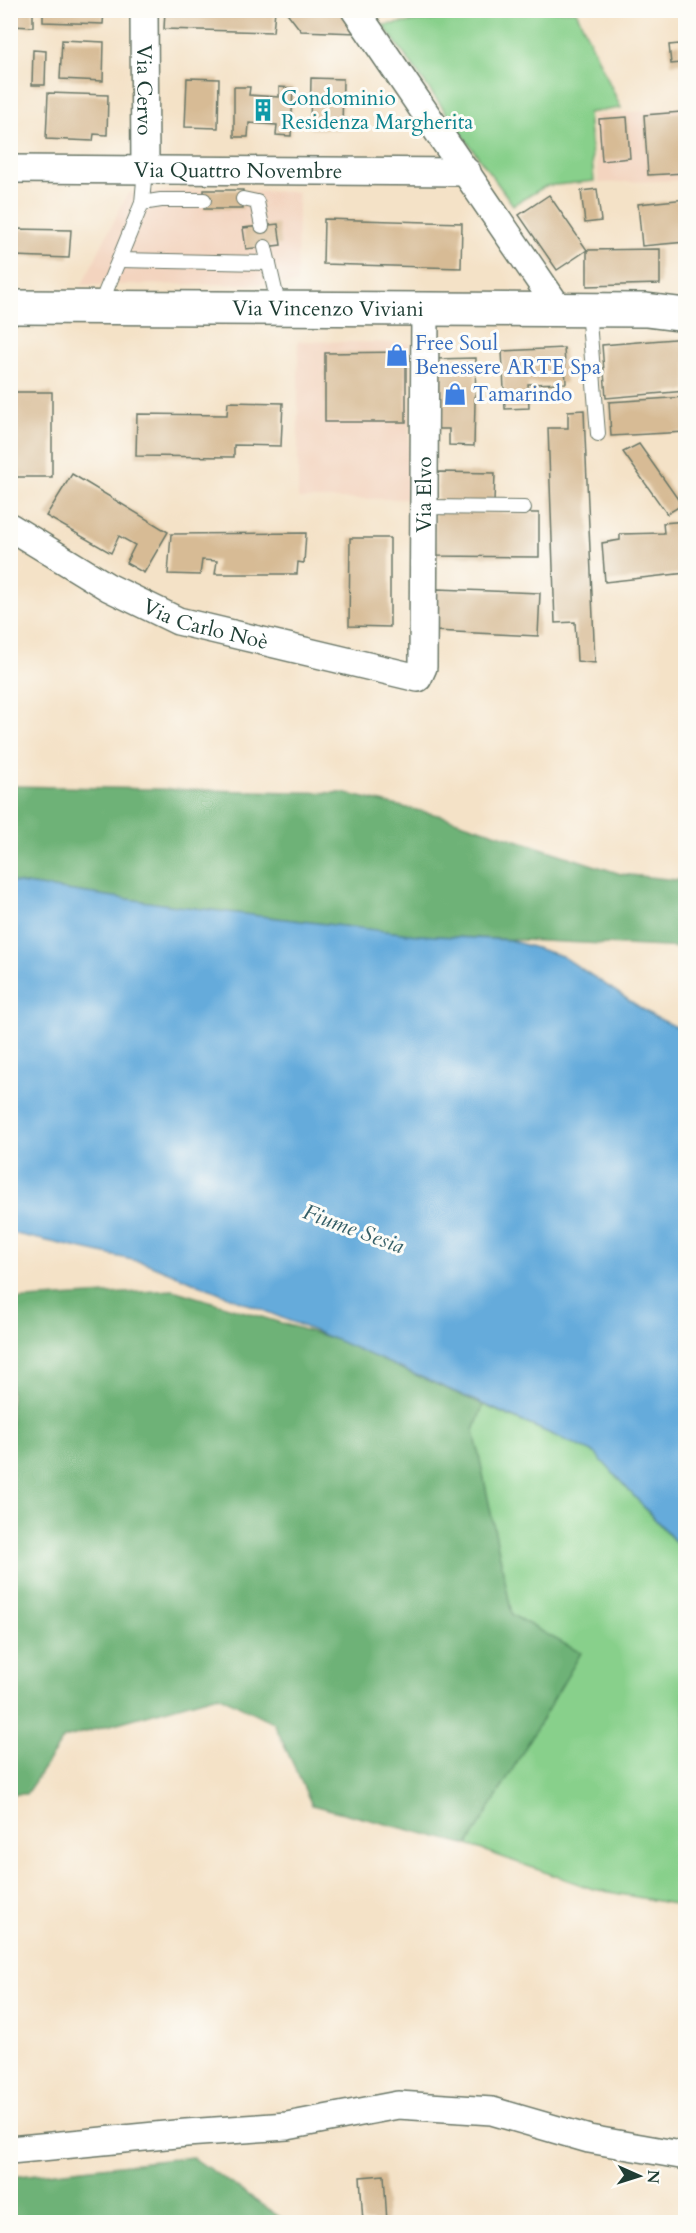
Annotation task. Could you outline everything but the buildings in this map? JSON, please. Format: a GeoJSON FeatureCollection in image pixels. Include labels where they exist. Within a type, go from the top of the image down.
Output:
{"type":"FeatureCollection","features":[{"type":"Feature","properties":{"kind":"main road","name":"Via Vincenzo Viviani"},"geometry":{"type":"LineString","coordinates":[[646,310],[686,302]]}},
{"type":"Feature","properties":{"kind":"main road","name":"Via Vincenzo Viviani"},"geometry":{"type":"LineString","coordinates":[[10,307],[573,309],[646,310],[686,315]]}},
{"type":"Feature","properties":{"kind":"street","name":"Via Cervo"},"geometry":{"type":"LineString","coordinates":[[144,10],[145,169]]}},
{"type":"Feature","properties":{"kind":"street"},"geometry":{"type":"LineString","coordinates":[[355,10],[467,172],[573,309]]}},
{"type":"Feature","properties":{"kind":"street","name":"Via Quattro Novembre"},"geometry":{"type":"LineString","coordinates":[[10,168],[467,172]]}},
{"type":"Feature","properties":{"kind":"street","name":"Via Elvo"},"geometry":{"type":"LineString","coordinates":[[418,678],[423,667],[425,309]]}},
{"type":"Feature","properties":{"kind":"street","name":"Via Carlo Noè"},"geometry":{"type":"LineString","coordinates":[[10,527],[108,587],[178,621],[418,678]]}},
{"type":"Feature","properties":{"kind":"street"},"geometry":{"type":"LineString","coordinates":[[10,2150],[287,2126],[398,2105],[492,2111],[589,2139],[686,2156]]}},
{"type":"Feature","properties":{"kind":"lane"},"geometry":{"type":"LineString","coordinates":[[99,308],[142,203],[145,169]]}},
{"type":"Feature","properties":{"kind":"lane"},"geometry":{"type":"LineString","coordinates":[[243,199],[257,202],[262,226]]}},
{"type":"Feature","properties":{"kind":"lane"},"geometry":{"type":"LineString","coordinates":[[142,203],[161,200],[204,200]]}},
{"type":"Feature","properties":{"kind":"lane"},"geometry":{"type":"LineString","coordinates":[[265,247],[279,308]]}},
{"type":"Feature","properties":{"kind":"lane"},"geometry":{"type":"LineString","coordinates":[[119,260],[269,263]]}},
{"type":"Feature","properties":{"kind":"lane"},"geometry":{"type":"LineString","coordinates":[[573,309],[598,434]]}},
{"type":"Feature","properties":{"kind":"lane"},"geometry":{"type":"LineString","coordinates":[[424,507],[524,508]]}},
{"type":"Feature","properties":{"kind":"shaded area"},"geometry":{"type":"Polygon","coordinates":[[[685,107],[685,180],[599,183],[593,116],[685,107]]]}},
{"type":"Feature","properties":{"kind":"shaded area"},"geometry":{"type":"Polygon","coordinates":[[[204,190],[298,192],[297,284],[82,285],[128,193],[204,190]]]}},
{"type":"Feature","properties":{"kind":"shaded area"},"geometry":{"type":"Polygon","coordinates":[[[298,341],[409,343],[409,499],[298,499],[298,341]]]}},
{"type":"Feature","properties":{"kind":"green space"},"geometry":{"type":"Polygon","coordinates":[[[525,10],[576,11],[621,108],[588,113],[594,181],[546,186],[513,205],[383,25],[525,10]]]}},
{"type":"Feature","properties":{"kind":"green space"},"geometry":{"type":"Polygon","coordinates":[[[11,786],[343,793],[442,816],[621,874],[685,881],[685,948],[417,935],[169,905],[11,882],[11,786]]]}},
{"type":"Feature","properties":{"kind":"green space"},"geometry":{"type":"Polygon","coordinates":[[[173,1290],[334,1339],[483,1405],[474,1431],[512,1615],[581,1653],[468,1845],[312,1805],[274,1723],[218,1695],[64,1738],[26,1794],[11,1794],[11,1300],[173,1290]]]}},
{"type":"Feature","properties":{"kind":"green space"},"geometry":{"type":"Polygon","coordinates":[[[483,1405],[595,1453],[685,1553],[685,1906],[593,1889],[468,1845],[580,1653],[512,1615],[474,1431],[483,1405]]]}},
{"type":"Feature","properties":{"kind":"green space"},"geometry":{"type":"Polygon","coordinates":[[[192,2157],[287,2222],[11,2222],[11,2177],[192,2157]]]}},
{"type":"Feature","properties":{"kind":"water","name":"Fiume Sesia"},"geometry":{"type":"Polygon","coordinates":[[[11,882],[169,905],[417,935],[509,940],[562,956],[653,1016],[685,1031],[685,1552],[595,1453],[334,1339],[146,1263],[11,1233],[11,882]]]}},
{"type":"Feature","properties":{"kind":"place","name":"Condominio Residenza Margherita"},"geometry":{"type":"Point","coordinates":[263,110]}},
{"type":"Feature","properties":{"kind":"place","name":"Free Soul Benessere ARTE Spa"},"geometry":{"type":"Point","coordinates":[397,355]}},
{"type":"Feature","properties":{"kind":"place","name":"Tamarindo"},"geometry":{"type":"Point","coordinates":[455,394]}}]}
